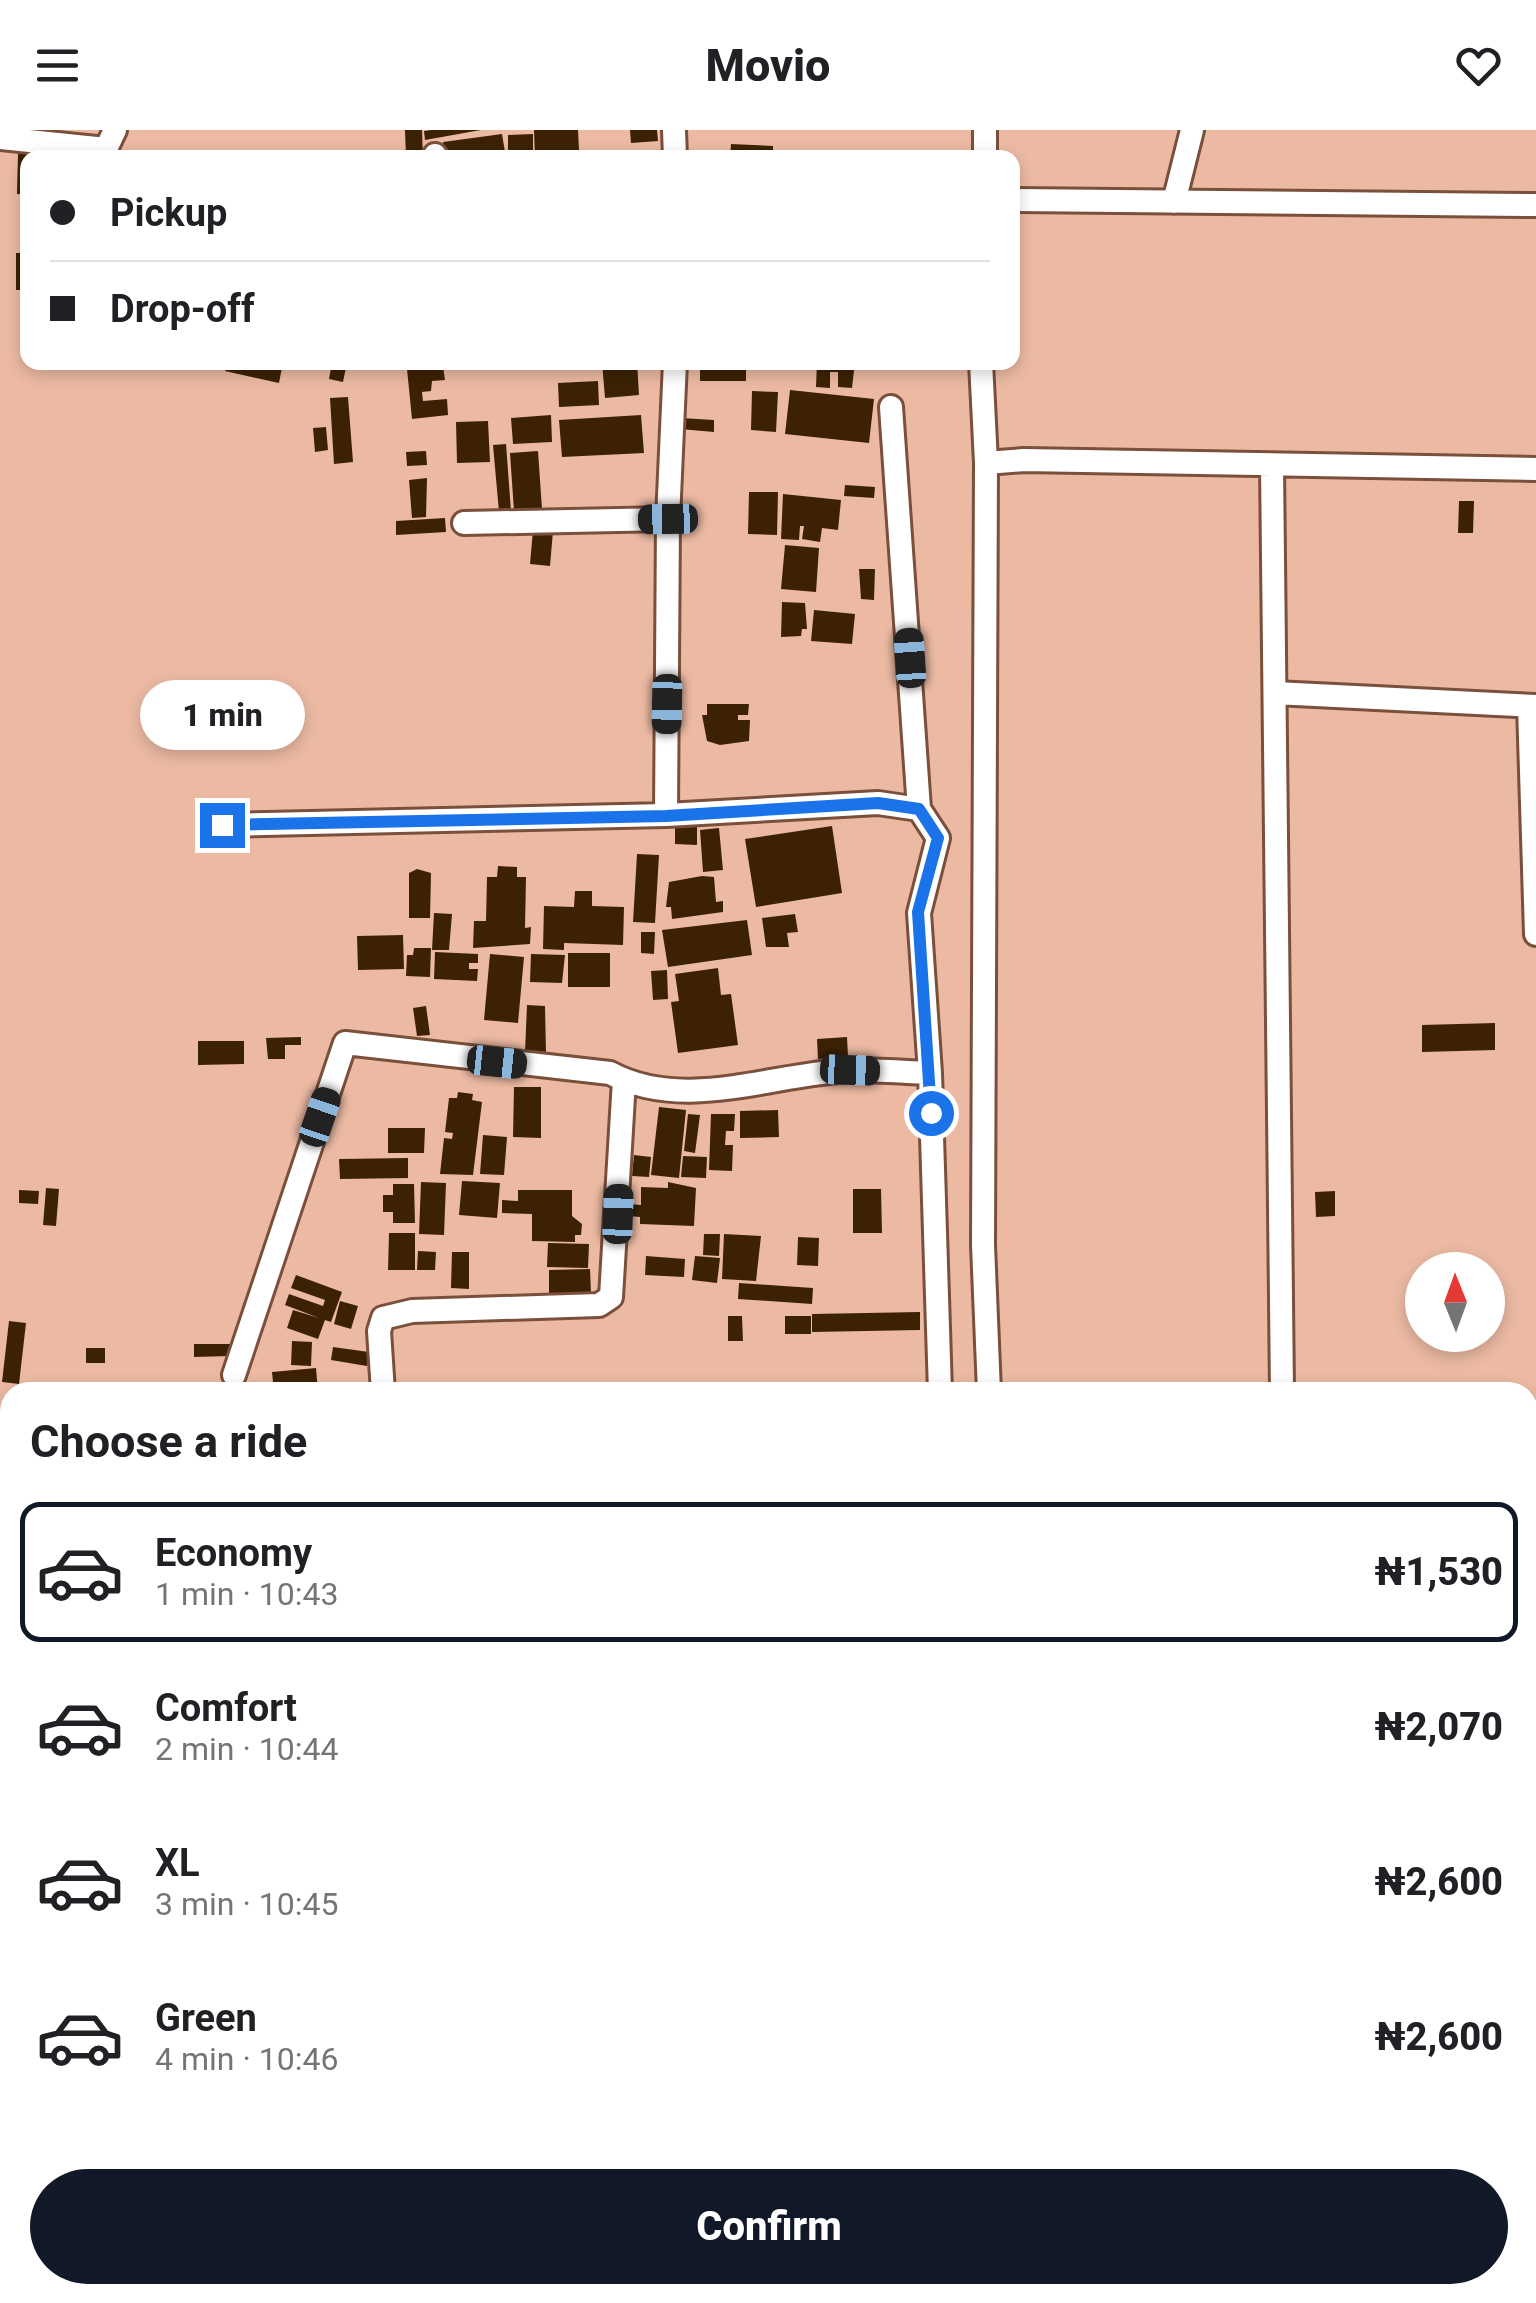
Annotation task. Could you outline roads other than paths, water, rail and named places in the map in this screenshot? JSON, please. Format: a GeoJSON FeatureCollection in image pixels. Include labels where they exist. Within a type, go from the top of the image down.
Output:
{"type":"FeatureCollection","features":[{"type":"Feature","properties":{"kind":"street"},"geometry":{"type":"LineString","coordinates":[[0,138],[106,150],[115,130]]}},
{"type":"Feature","properties":{"kind":"street"},"geometry":{"type":"LineString","coordinates":[[1174,202],[1192,130]]}},
{"type":"Feature","properties":{"kind":"street"},"geometry":{"type":"LineString","coordinates":[[1020,200],[1536,206]]}},
{"type":"Feature","properties":{"kind":"street"},"geometry":{"type":"LineString","coordinates":[[666,816],[668,519],[675,370]]}},
{"type":"Feature","properties":{"kind":"street"},"geometry":{"type":"LineString","coordinates":[[981,370],[986,463],[983,1244],[989,1382]]}},
{"type":"Feature","properties":{"kind":"street"},"geometry":{"type":"LineString","coordinates":[[892,407],[919,809],[938,838],[918,912],[930,1073],[940,1382]]}},
{"type":"Feature","properties":{"kind":"street"},"geometry":{"type":"LineString","coordinates":[[986,463],[1024,460],[1536,469]]}},
{"type":"Feature","properties":{"kind":"street"},"geometry":{"type":"LineString","coordinates":[[1272,464],[1282,1382]]}},
{"type":"Feature","properties":{"kind":"street"},"geometry":{"type":"LineString","coordinates":[[464,522],[668,519]]}},
{"type":"Feature","properties":{"kind":"street"},"geometry":{"type":"LineString","coordinates":[[1275,693],[1532,706],[1536,934]]}},
{"type":"Feature","properties":{"kind":"street"},"geometry":{"type":"LineString","coordinates":[[222,825],[666,816],[878,803],[919,809]]}},
{"type":"Feature","properties":{"kind":"street"},"geometry":{"type":"LineString","coordinates":[[234,1375],[345,1043],[610,1073],[639,1088],[724,1089],[850,1070],[930,1073]]}},
{"type":"Feature","properties":{"kind":"street"},"geometry":{"type":"LineString","coordinates":[[382,1382],[379,1331],[384,1318],[395,1313],[599,1305],[612,1297],[624,1080]]}}]}
